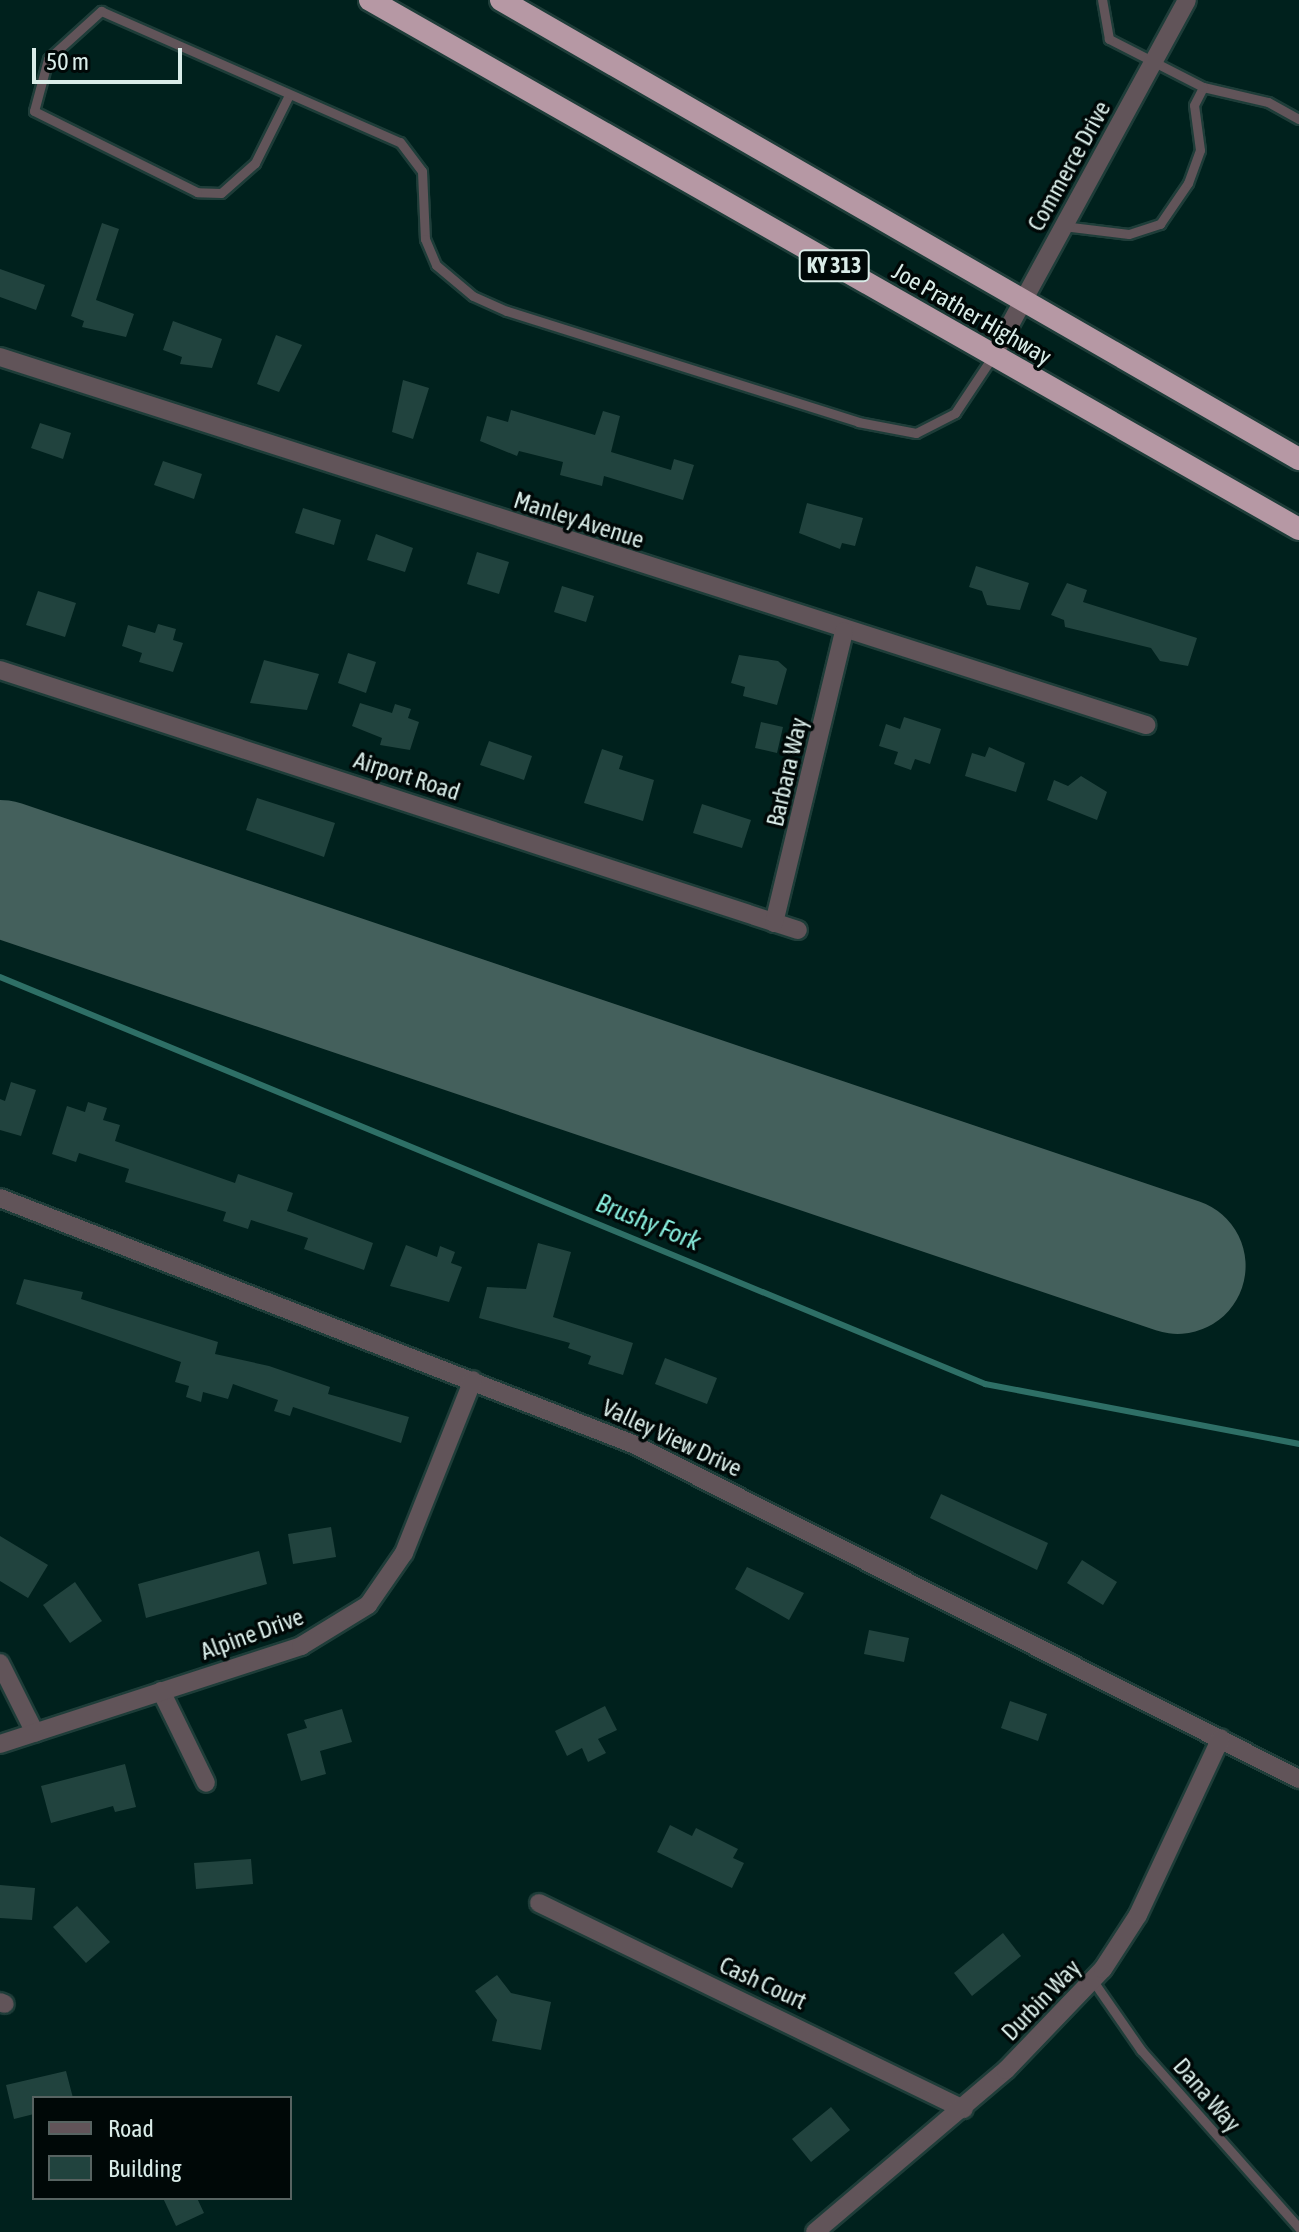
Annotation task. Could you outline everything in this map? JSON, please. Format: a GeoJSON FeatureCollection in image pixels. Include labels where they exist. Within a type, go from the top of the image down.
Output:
{"type":"FeatureCollection","features":[{"type":"Feature","properties":{"kind":"highway","name":"Joe Prather Highway"},"geometry":{"type":"LineString","coordinates":[[370,0],[1299,529]]}},
{"type":"Feature","properties":{"kind":"highway","name":"Joe Prather Highway"},"geometry":{"type":"LineString","coordinates":[[501,0],[1022,303],[1299,459]]}},
{"type":"Feature","properties":{"kind":"street","name":"Commerce Drive"},"geometry":{"type":"LineString","coordinates":[[993,356],[1187,0]]}},
{"type":"Feature","properties":{"kind":"street","name":"Manley Avenue"},"geometry":{"type":"LineString","coordinates":[[0,357],[844,631],[1146,725]]}},
{"type":"Feature","properties":{"kind":"street","name":"Barbara Way"},"geometry":{"type":"LineString","coordinates":[[774,923],[844,631]]}},
{"type":"Feature","properties":{"kind":"street","name":"Airport Road"},"geometry":{"type":"LineString","coordinates":[[0,670],[798,930]]}},
{"type":"Feature","properties":{"kind":"street","name":"Valley View Drive"},"geometry":{"type":"LineString","coordinates":[[0,1198],[473,1380],[715,1483],[1299,1779]]}},
{"type":"Feature","properties":{"kind":"street","name":"Alpine Drive"},"geometry":{"type":"LineString","coordinates":[[0,1744],[301,1646],[368,1605],[404,1553],[473,1380]]}},
{"type":"Feature","properties":{"kind":"street"},"geometry":{"type":"LineString","coordinates":[[0,1663],[35,1733]]}},
{"type":"Feature","properties":{"kind":"street"},"geometry":{"type":"LineString","coordinates":[[161,1691],[206,1783]]}},
{"type":"Feature","properties":{"kind":"street","name":"Durbin Way"},"geometry":{"type":"LineString","coordinates":[[815,2232],[964,2109],[1093,1981],[1138,1915],[1221,1738]]}},
{"type":"Feature","properties":{"kind":"street","name":"Cash Court"},"geometry":{"type":"LineString","coordinates":[[539,1903],[964,2109]]}},
{"type":"Feature","properties":{"kind":"lane"},"geometry":{"type":"LineString","coordinates":[[1102,0],[1109,39],[1151,65],[1203,87],[1268,102],[1299,119]]}},
{"type":"Feature","properties":{"kind":"lane"},"geometry":{"type":"LineString","coordinates":[[288,97],[255,163],[221,193],[197,192],[34,111],[48,59],[101,11],[288,97],[400,142],[422,171],[425,239],[436,265],[473,296],[507,311],[858,422],[916,433],[955,413],[993,356]]}},
{"type":"Feature","properties":{"kind":"lane"},"geometry":{"type":"LineString","coordinates":[[1063,226],[1129,234],[1160,224],[1188,183],[1200,150],[1194,105],[1203,87]]}},
{"type":"Feature","properties":{"kind":"lane","name":"Dana Way"},"geometry":{"type":"LineString","coordinates":[[1093,1981],[1141,2050],[1299,2228]]}},
{"type":"Feature","properties":{"kind":"building"},"geometry":{"type":"Polygon","coordinates":[[[102,223],[119,229],[96,300],[134,314],[126,337],[82,327],[84,321],[71,316],[102,223]]]}},
{"type":"Feature","properties":{"kind":"building"},"geometry":{"type":"Polygon","coordinates":[[[0,269],[45,285],[36,310],[0,297],[0,269]]]}},
{"type":"Feature","properties":{"kind":"building"},"geometry":{"type":"Polygon","coordinates":[[[173,321],[222,339],[212,368],[180,364],[182,357],[163,350],[173,321]]]}},
{"type":"Feature","properties":{"kind":"building"},"geometry":{"type":"Polygon","coordinates":[[[276,335],[302,345],[279,392],[257,384],[276,335]]]}},
{"type":"Feature","properties":{"kind":"building"},"geometry":{"type":"Polygon","coordinates":[[[403,380],[429,388],[413,439],[392,432],[403,380]]]}},
{"type":"Feature","properties":{"kind":"building"},"geometry":{"type":"Polygon","coordinates":[[[511,410],[595,435],[603,411],[620,416],[611,452],[671,470],[674,459],[694,465],[683,500],[604,476],[602,486],[560,475],[563,462],[519,451],[517,456],[480,441],[487,416],[508,422],[511,410]]]}},
{"type":"Feature","properties":{"kind":"building"},"geometry":{"type":"Polygon","coordinates":[[[40,423],[71,433],[63,459],[31,448],[40,423]]]}},
{"type":"Feature","properties":{"kind":"building"},"geometry":{"type":"Polygon","coordinates":[[[163,461],[202,474],[194,499],[154,485],[163,461]]]}},
{"type":"Feature","properties":{"kind":"building"},"geometry":{"type":"Polygon","coordinates":[[[807,503],[863,518],[855,546],[842,543],[840,549],[799,533],[807,503]]]}},
{"type":"Feature","properties":{"kind":"building"},"geometry":{"type":"Polygon","coordinates":[[[303,508],[341,520],[334,545],[295,533],[303,508]]]}},
{"type":"Feature","properties":{"kind":"building"},"geometry":{"type":"Polygon","coordinates":[[[376,534],[413,548],[405,572],[367,560],[376,534]]]}},
{"type":"Feature","properties":{"kind":"building"},"geometry":{"type":"Polygon","coordinates":[[[477,552],[509,562],[499,594],[467,584],[477,552]]]}},
{"type":"Feature","properties":{"kind":"building"},"geometry":{"type":"Polygon","coordinates":[[[976,566],[1029,583],[1020,610],[987,605],[982,591],[969,587],[976,566]]]}},
{"type":"Feature","properties":{"kind":"building"},"geometry":{"type":"Polygon","coordinates":[[[1067,583],[1087,590],[1083,602],[1197,638],[1188,666],[1160,661],[1151,648],[1065,627],[1064,620],[1051,615],[1067,583]]]}},
{"type":"Feature","properties":{"kind":"building"},"geometry":{"type":"Polygon","coordinates":[[[562,586],[594,596],[586,622],[554,612],[562,586]]]}},
{"type":"Feature","properties":{"kind":"building"},"geometry":{"type":"Polygon","coordinates":[[[38,591],[76,603],[65,637],[26,625],[38,591]]]}},
{"type":"Feature","properties":{"kind":"building"},"geometry":{"type":"Polygon","coordinates":[[[158,624],[176,629],[173,640],[183,643],[173,672],[139,662],[142,653],[122,646],[128,625],[155,633],[158,624]]]}},
{"type":"Feature","properties":{"kind":"building"},"geometry":{"type":"Polygon","coordinates":[[[348,653],[376,662],[366,693],[338,683],[348,653]]]}},
{"type":"Feature","properties":{"kind":"building"},"geometry":{"type":"Polygon","coordinates":[[[739,655],[778,661],[787,669],[777,705],[743,696],[745,687],[731,683],[739,655]]]}},
{"type":"Feature","properties":{"kind":"building"},"geometry":{"type":"Polygon","coordinates":[[[264,660],[319,674],[307,710],[250,703],[264,660]]]}},
{"type":"Feature","properties":{"kind":"building"},"geometry":{"type":"Polygon","coordinates":[[[360,703],[392,713],[395,704],[411,709],[408,718],[419,722],[410,750],[380,745],[382,738],[352,726],[360,703]]]}},
{"type":"Feature","properties":{"kind":"building"},"geometry":{"type":"Polygon","coordinates":[[[904,717],[941,729],[930,764],[915,759],[911,770],[894,764],[898,752],[879,746],[886,724],[900,729],[904,717]]]}},
{"type":"Feature","properties":{"kind":"building"},"geometry":{"type":"Polygon","coordinates":[[[761,722],[783,727],[777,753],[755,748],[761,722]]]}},
{"type":"Feature","properties":{"kind":"building"},"geometry":{"type":"Polygon","coordinates":[[[489,741],[532,756],[524,780],[480,765],[489,741]]]}},
{"type":"Feature","properties":{"kind":"building"},"geometry":{"type":"Polygon","coordinates":[[[989,747],[1025,763],[1016,792],[965,776],[972,753],[985,757],[989,747]]]}},
{"type":"Feature","properties":{"kind":"building"},"geometry":{"type":"Polygon","coordinates":[[[602,749],[623,756],[619,769],[654,780],[643,821],[584,803],[602,749]]]}},
{"type":"Feature","properties":{"kind":"building"},"geometry":{"type":"Polygon","coordinates":[[[1081,776],[1107,792],[1097,820],[1047,800],[1054,780],[1068,786],[1081,776]]]}},
{"type":"Feature","properties":{"kind":"building"},"geometry":{"type":"Polygon","coordinates":[[[257,798],[335,823],[324,857],[246,830],[257,798]]]}},
{"type":"Feature","properties":{"kind":"building"},"geometry":{"type":"Polygon","coordinates":[[[702,804],[751,820],[742,848],[693,833],[702,804]]]}},
{"type":"Feature","properties":{"kind":"building"},"geometry":{"type":"Polygon","coordinates":[[[11,1082],[36,1090],[21,1136],[0,1130],[0,1099],[5,1101],[11,1082]]]}},
{"type":"Feature","properties":{"kind":"building"},"geometry":{"type":"Polygon","coordinates":[[[88,1102],[107,1108],[103,1120],[120,1125],[115,1141],[235,1183],[238,1174],[293,1193],[287,1211],[373,1243],[364,1270],[304,1249],[308,1238],[251,1220],[248,1229],[223,1221],[226,1212],[125,1182],[129,1169],[79,1153],[76,1162],[52,1154],[67,1106],[85,1112],[88,1102]]]}},
{"type":"Feature","properties":{"kind":"building"},"geometry":{"type":"Polygon","coordinates":[[[538,1243],[571,1252],[553,1317],[633,1343],[623,1375],[588,1364],[591,1356],[568,1348],[570,1343],[479,1318],[487,1287],[526,1289],[538,1243]]]}},
{"type":"Feature","properties":{"kind":"building"},"geometry":{"type":"Polygon","coordinates":[[[406,1245],[437,1257],[440,1246],[455,1252],[451,1263],[462,1267],[449,1302],[390,1286],[406,1245]]]}},
{"type":"Feature","properties":{"kind":"building"},"geometry":{"type":"Polygon","coordinates":[[[24,1279],[83,1292],[81,1299],[218,1342],[215,1354],[269,1366],[330,1387],[328,1394],[409,1417],[401,1443],[293,1407],[290,1416],[274,1411],[278,1400],[233,1384],[228,1399],[203,1392],[201,1402],[186,1397],[189,1386],[175,1382],[181,1362],[16,1304],[24,1279]]]}},
{"type":"Feature","properties":{"kind":"building"},"geometry":{"type":"Polygon","coordinates":[[[665,1358],[717,1378],[707,1404],[655,1384],[665,1358]]]}},
{"type":"Feature","properties":{"kind":"building"},"geometry":{"type":"Polygon","coordinates":[[[941,1494],[1048,1543],[1037,1570],[930,1518],[941,1494]]]}},
{"type":"Feature","properties":{"kind":"building"},"geometry":{"type":"Polygon","coordinates":[[[331,1527],[336,1557],[293,1564],[288,1534],[331,1527]]]}},
{"type":"Feature","properties":{"kind":"building"},"geometry":{"type":"Polygon","coordinates":[[[0,1536],[48,1565],[28,1598],[0,1581],[0,1536]]]}},
{"type":"Feature","properties":{"kind":"building"},"geometry":{"type":"Polygon","coordinates":[[[259,1551],[267,1584],[146,1618],[138,1584],[259,1551]]]}},
{"type":"Feature","properties":{"kind":"building"},"geometry":{"type":"Polygon","coordinates":[[[1082,1560],[1117,1582],[1103,1605],[1067,1583],[1082,1560]]]}},
{"type":"Feature","properties":{"kind":"building"},"geometry":{"type":"Polygon","coordinates":[[[747,1567],[804,1593],[789,1620],[735,1589],[747,1567]]]}},
{"type":"Feature","properties":{"kind":"building"},"geometry":{"type":"Polygon","coordinates":[[[75,1582],[102,1621],[70,1643],[43,1605],[75,1582]]]}},
{"type":"Feature","properties":{"kind":"building"},"geometry":{"type":"Polygon","coordinates":[[[869,1630],[909,1638],[904,1662],[864,1654],[869,1630]]]}},
{"type":"Feature","properties":{"kind":"building"},"geometry":{"type":"Polygon","coordinates":[[[1010,1701],[1047,1714],[1038,1741],[1001,1728],[1010,1701]]]}},
{"type":"Feature","properties":{"kind":"building"},"geometry":{"type":"Polygon","coordinates":[[[605,1706],[617,1730],[598,1739],[606,1753],[588,1762],[582,1748],[567,1756],[555,1731],[605,1706]]]}},
{"type":"Feature","properties":{"kind":"building"},"geometry":{"type":"Polygon","coordinates":[[[342,1709],[352,1742],[320,1751],[326,1774],[301,1781],[287,1734],[307,1728],[304,1720],[342,1709]]]}},
{"type":"Feature","properties":{"kind":"building"},"geometry":{"type":"Polygon","coordinates":[[[125,1764],[136,1807],[115,1812],[113,1806],[51,1823],[41,1786],[125,1764]]]}},
{"type":"Feature","properties":{"kind":"building"},"geometry":{"type":"Polygon","coordinates":[[[670,1825],[692,1836],[696,1828],[738,1849],[733,1858],[744,1863],[732,1888],[657,1852],[670,1825]]]}},
{"type":"Feature","properties":{"kind":"building"},"geometry":{"type":"Polygon","coordinates":[[[251,1859],[253,1884],[196,1889],[194,1863],[251,1859]]]}},
{"type":"Feature","properties":{"kind":"building"},"geometry":{"type":"Polygon","coordinates":[[[0,1885],[35,1888],[32,1920],[0,1918],[0,1885]]]}},
{"type":"Feature","properties":{"kind":"building"},"geometry":{"type":"Polygon","coordinates":[[[77,1906],[110,1942],[86,1963],[53,1927],[77,1906]]]}},
{"type":"Feature","properties":{"kind":"building"},"geometry":{"type":"Polygon","coordinates":[[[1003,1933],[1021,1956],[972,1996],[954,1973],[1003,1933]]]}},
{"type":"Feature","properties":{"kind":"building"},"geometry":{"type":"Polygon","coordinates":[[[497,1975],[511,1993],[551,2002],[541,2050],[492,2041],[497,2020],[475,1991],[497,1975]]]}},
{"type":"Feature","properties":{"kind":"building"},"geometry":{"type":"Polygon","coordinates":[[[66,2071],[72,2096],[32,2096],[32,2114],[14,2119],[6,2085],[66,2071]]]}},
{"type":"Feature","properties":{"kind":"building"},"geometry":{"type":"Polygon","coordinates":[[[831,2107],[850,2130],[811,2162],[792,2139],[831,2107]]]}},
{"type":"Feature","properties":{"kind":"building"},"geometry":{"type":"Polygon","coordinates":[[[164,2200],[198,2200],[204,2213],[176,2226],[164,2200]]]}},
{"type":"Feature","properties":{"kind":"waterway","name":"Brushy Fork"},"geometry":{"type":"LineString","coordinates":[[0,977],[985,1384],[1299,1444]]}},
{"type":"Feature","properties":{"kind":"runway"},"geometry":{"type":"LineString","coordinates":[[0,868],[1178,1266]]}}]}
